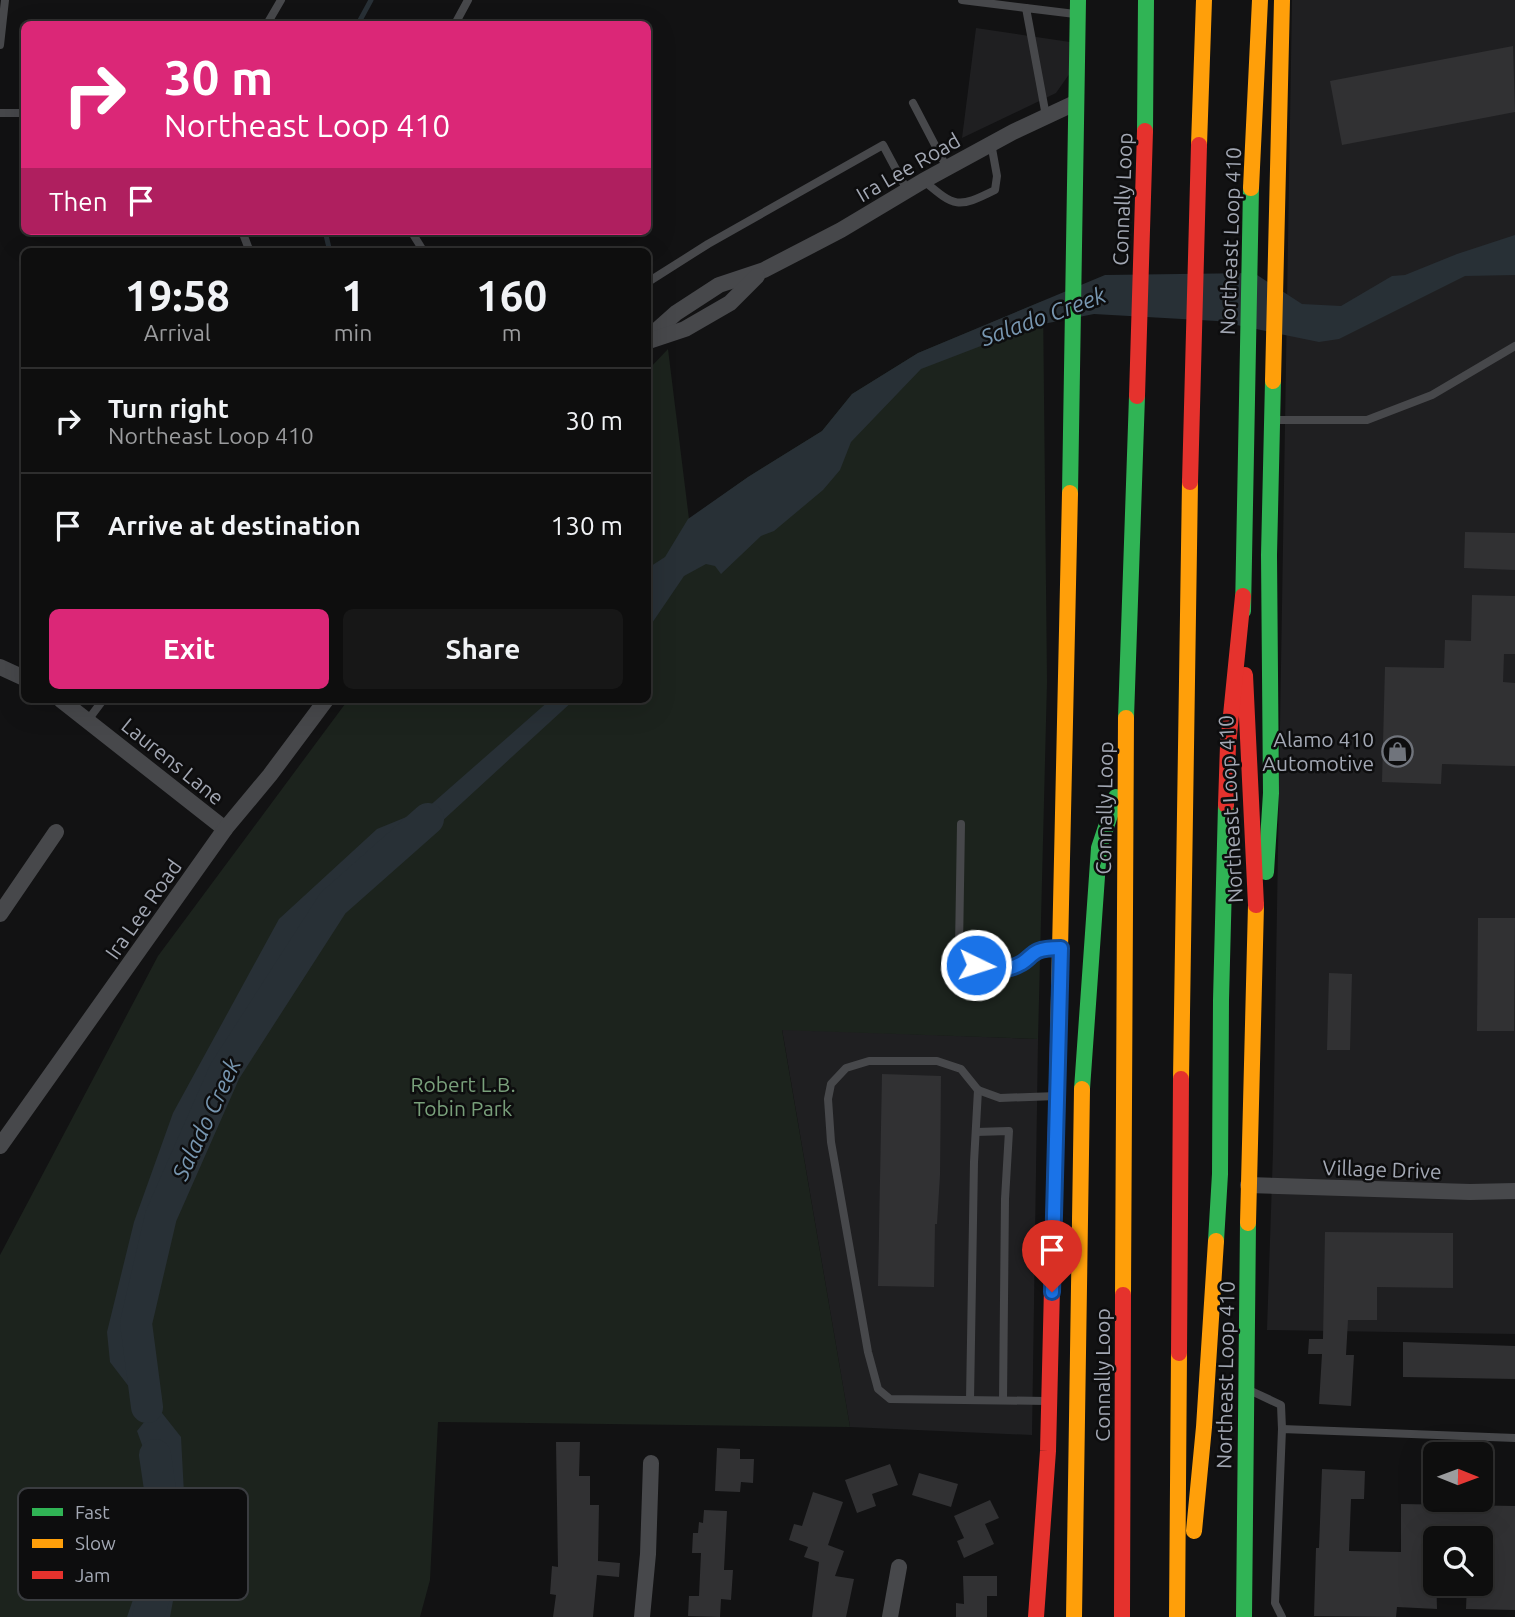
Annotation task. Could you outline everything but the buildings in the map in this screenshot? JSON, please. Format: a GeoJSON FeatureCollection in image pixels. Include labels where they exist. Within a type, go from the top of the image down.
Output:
{"type":"FeatureCollection","features":[{"type":"Feature","properties":{"kind":"main road","name":"Connally Loop"},"geometry":{"type":"LineString","coordinates":[[1122,1617],[1124,771],[1146,115],[1146,0]]}},
{"type":"Feature","properties":{"kind":"main road"},"geometry":{"type":"LineString","coordinates":[[1177,1617],[1181,971],[1188,567],[1204,0]]}},
{"type":"Feature","properties":{"kind":"main road","name":"Northeast Loop 410"},"geometry":{"type":"LineString","coordinates":[[1244,1617],[1248,1185],[1257,927],[1244,663],[1243,542],[1251,187],[1260,0]]}},
{"type":"Feature","properties":{"kind":"main road"},"geometry":{"type":"LineString","coordinates":[[1255,979],[1268,849],[1271,769],[1271,420],[1282,0]]}},
{"type":"Feature","properties":{"kind":"main road"},"geometry":{"type":"LineString","coordinates":[[1036,1617],[1048,1451],[1061,948],[1078,7]]}},
{"type":"Feature","properties":{"kind":"main road"},"geometry":{"type":"LineString","coordinates":[[1184,1617],[1200,1468],[1220,1174],[1221,1000],[1228,745],[1243,596]]}},
{"type":"Feature","properties":{"kind":"main road"},"geometry":{"type":"LineString","coordinates":[[1074,1617],[1082,1063],[1099,848],[1124,771]]}},
{"type":"Feature","properties":{"kind":"main road"},"geometry":{"type":"LineString","coordinates":[[1057,1617],[1078,1405]]}},
{"type":"Feature","properties":{"kind":"street","name":"Ira Lee Road"},"geometry":{"type":"LineString","coordinates":[[651,337],[676,313],[719,285],[764,270],[841,230],[991,144],[1075,103]]}},
{"type":"Feature","properties":{"kind":"street"},"geometry":{"type":"LineString","coordinates":[[0,667],[21,677]]}},
{"type":"Feature","properties":{"kind":"street","name":"Laurens Lane"},"geometry":{"type":"LineString","coordinates":[[65,703],[225,829]]}},
{"type":"Feature","properties":{"kind":"street","name":"Ira Lee Road"},"geometry":{"type":"LineString","coordinates":[[0,1146],[225,829],[270,775],[324,703]]}},
{"type":"Feature","properties":{"kind":"street"},"geometry":{"type":"LineString","coordinates":[[0,914],[56,832]]}},
{"type":"Feature","properties":{"kind":"street","name":"Village Drive"},"geometry":{"type":"LineString","coordinates":[[1248,1185],[1515,1191]]}},
{"type":"Feature","properties":{"kind":"street"},"geometry":{"type":"LineString","coordinates":[[642,1617],[648,1554],[651,1463]]}},
{"type":"Feature","properties":{"kind":"street"},"geometry":{"type":"LineString","coordinates":[[890,1617],[899,1567]]}},
{"type":"Feature","properties":{"kind":"lane"},"geometry":{"type":"LineString","coordinates":[[0,45],[5,0]]}},
{"type":"Feature","properties":{"kind":"lane"},"geometry":{"type":"LineString","coordinates":[[269,21],[281,0]]}},
{"type":"Feature","properties":{"kind":"lane"},"geometry":{"type":"LineString","coordinates":[[457,21],[468,0]]}},
{"type":"Feature","properties":{"kind":"lane"},"geometry":{"type":"LineString","coordinates":[[962,0],[1026,8],[1078,7]]}},
{"type":"Feature","properties":{"kind":"lane"},"geometry":{"type":"LineString","coordinates":[[1026,8],[1046,116]]}},
{"type":"Feature","properties":{"kind":"lane"},"geometry":{"type":"LineString","coordinates":[[913,103],[947,168]]}},
{"type":"Feature","properties":{"kind":"lane"},"geometry":{"type":"LineString","coordinates":[[0,113],[21,113]]}},
{"type":"Feature","properties":{"kind":"lane"},"geometry":{"type":"LineString","coordinates":[[924,181],[950,202],[969,203],[995,190],[997,176],[991,144]]}},
{"type":"Feature","properties":{"kind":"lane"},"geometry":{"type":"LineString","coordinates":[[651,280],[718,238],[883,145],[907,190]]}},
{"type":"Feature","properties":{"kind":"lane"},"geometry":{"type":"LineString","coordinates":[[1271,420],[1367,420],[1432,395],[1515,346]]}},
{"type":"Feature","properties":{"kind":"lane"},"geometry":{"type":"LineString","coordinates":[[88,720],[101,703]]}},
{"type":"Feature","properties":{"kind":"lane"},"geometry":{"type":"LineString","coordinates":[[961,824],[959,948],[968,961],[982,969],[999,970],[1019,965],[1043,949],[1061,948]]}},
{"type":"Feature","properties":{"kind":"lane"},"geometry":{"type":"LineString","coordinates":[[1049,1401],[890,1399],[878,1389],[868,1352],[846,1230],[831,1142],[828,1099],[831,1084],[846,1068],[881,1060],[937,1061],[961,1069],[978,1090],[1000,1098],[1057,1096]]}},
{"type":"Feature","properties":{"kind":"lane"},"geometry":{"type":"LineString","coordinates":[[971,1400],[978,1090]]}},
{"type":"Feature","properties":{"kind":"lane"},"geometry":{"type":"LineString","coordinates":[[976,1132],[1009,1131],[1005,1199],[1003,1400]]}},
{"type":"Feature","properties":{"kind":"lane"},"geometry":{"type":"LineString","coordinates":[[1246,1389],[1281,1405],[1275,1603],[1282,1617]]}},
{"type":"Feature","properties":{"kind":"lane"},"geometry":{"type":"LineString","coordinates":[[1282,1429],[1515,1438]]}},
{"type":"Feature","properties":{"kind":"shaded area"},"geometry":{"type":"Polygon","coordinates":[[[1292,0],[1515,0],[1515,1334],[1267,1330],[1273,1151],[1292,0]]]}},
{"type":"Feature","properties":{"kind":"shaded area"},"geometry":{"type":"Polygon","coordinates":[[[976,28],[1070,42],[1070,73],[1056,93],[962,138],[976,28]]]}},
{"type":"Feature","properties":{"kind":"shaded area"},"geometry":{"type":"Polygon","coordinates":[[[782,1029],[1038,1039],[1032,1435],[850,1427],[782,1029]]]}},
{"type":"Feature","properties":{"kind":"green space","name":"Robert L.B. Tobin Park"},"geometry":{"type":"Polygon","coordinates":[[[1043,301],[1047,682],[1038,1039],[782,1030],[850,1427],[438,1422],[430,1580],[420,1617],[0,1617],[0,1255],[158,956],[346,703],[651,703],[651,367],[668,349],[689,519],[748,477],[822,431],[852,394],[918,353],[1043,301]]]}},
{"type":"Feature","properties":{"kind":"water"},"geometry":{"type":"Polygon","coordinates":[[[1515,235],[1515,275],[1465,276],[1339,339],[1319,342],[1217,321],[1094,314],[1033,326],[921,369],[851,442],[840,470],[823,490],[774,531],[761,536],[721,574],[715,566],[706,564],[684,576],[651,625],[651,566],[665,557],[688,519],[748,477],[822,431],[852,394],[918,353],[1105,275],[1254,273],[1302,304],[1341,306],[1392,276],[1405,275],[1515,235]]]}},
{"type":"Feature","properties":{"kind":"water"},"geometry":{"type":"Polygon","coordinates":[[[547,703],[571,703],[440,823],[362,867],[342,885],[287,953],[251,1016],[238,1066],[180,1161],[165,1199],[128,1327],[131,1356],[152,1375],[161,1392],[162,1413],[181,1437],[184,1488],[158,1488],[137,1431],[145,1421],[134,1410],[133,1392],[110,1362],[107,1332],[134,1222],[173,1113],[279,919],[377,829],[426,809],[547,703]]]}},
{"type":"Feature","properties":{"kind":"water"},"geometry":{"type":"Polygon","coordinates":[[[133,1600],[173,1600],[170,1617],[127,1617],[133,1600]]]}},
{"type":"Feature","properties":{"kind":"waterway"},"geometry":{"type":"LineString","coordinates":[[360,21],[371,0]]}},
{"type":"Feature","properties":{"kind":"waterway"},"geometry":{"type":"LineString","coordinates":[[326,235],[329,248]]}},
{"type":"Feature","properties":{"kind":"waterway","name":"Salado Creek"},"geometry":{"type":"LineString","coordinates":[[147,1407],[136,1323],[161,1216],[225,1071],[333,903],[428,819]]}},
{"type":"Feature","properties":{"kind":"waterway","name":"Salado Creek"},"geometry":{"type":"LineString","coordinates":[[155,1455],[160,1488]]}},
{"type":"Feature","properties":{"kind":"waterway","name":"Salado Creek"},"geometry":{"type":"LineString","coordinates":[[148,1617],[153,1600]]}},
{"type":"Feature","properties":{"kind":"traffic: fast"},"geometry":{"type":"LineString","coordinates":[[1070,493],[1078,0]]}},
{"type":"Feature","properties":{"kind":"traffic: fast"},"geometry":{"type":"LineString","coordinates":[[1145,131],[1146,0]]}},
{"type":"Feature","properties":{"kind":"traffic: fast"},"geometry":{"type":"LineString","coordinates":[[1243,611],[1251,188]]}},
{"type":"Feature","properties":{"kind":"traffic: fast"},"geometry":{"type":"LineString","coordinates":[[1266,872],[1271,793],[1269,555],[1273,381]]}},
{"type":"Feature","properties":{"kind":"traffic: fast"},"geometry":{"type":"LineString","coordinates":[[1126,718],[1137,396]]}},
{"type":"Feature","properties":{"kind":"traffic: fast"},"geometry":{"type":"LineString","coordinates":[[1082,1089],[1099,848],[1116,797]]}},
{"type":"Feature","properties":{"kind":"traffic: fast"},"geometry":{"type":"LineString","coordinates":[[1216,1241],[1220,1174],[1226,805]]}},
{"type":"Feature","properties":{"kind":"traffic: fast"},"geometry":{"type":"LineString","coordinates":[[1244,1617],[1248,1223]]}},
{"type":"Feature","properties":{"kind":"traffic: slow"},"geometry":{"type":"LineString","coordinates":[[1199,145],[1204,0]]}},
{"type":"Feature","properties":{"kind":"traffic: slow"},"geometry":{"type":"LineString","coordinates":[[1251,188],[1260,0]]}},
{"type":"Feature","properties":{"kind":"traffic: slow"},"geometry":{"type":"LineString","coordinates":[[1273,381],[1282,0]]}},
{"type":"Feature","properties":{"kind":"traffic: slow"},"geometry":{"type":"LineString","coordinates":[[1181,1079],[1190,482]]}},
{"type":"Feature","properties":{"kind":"traffic: slow"},"geometry":{"type":"LineString","coordinates":[[1058,1042],[1070,493]]}},
{"type":"Feature","properties":{"kind":"traffic: slow"},"geometry":{"type":"LineString","coordinates":[[1123,1295],[1126,718]]}},
{"type":"Feature","properties":{"kind":"traffic: slow"},"geometry":{"type":"LineString","coordinates":[[1248,1223],[1256,905]]}},
{"type":"Feature","properties":{"kind":"traffic: slow"},"geometry":{"type":"LineString","coordinates":[[1074,1617],[1082,1089]]}},
{"type":"Feature","properties":{"kind":"traffic: slow"},"geometry":{"type":"LineString","coordinates":[[1194,1531],[1204,1427],[1216,1241]]}},
{"type":"Feature","properties":{"kind":"traffic: slow"},"geometry":{"type":"LineString","coordinates":[[1177,1617],[1179,1353]]}},
{"type":"Feature","properties":{"kind":"traffic: jam"},"geometry":{"type":"LineString","coordinates":[[1137,396],[1145,131]]}},
{"type":"Feature","properties":{"kind":"traffic: jam"},"geometry":{"type":"LineString","coordinates":[[1190,482],[1199,145]]}},
{"type":"Feature","properties":{"kind":"traffic: jam"},"geometry":{"type":"LineString","coordinates":[[1226,805],[1228,745],[1243,596]]}},
{"type":"Feature","properties":{"kind":"traffic: jam"},"geometry":{"type":"LineString","coordinates":[[1245,675],[1256,905]]}},
{"type":"Feature","properties":{"kind":"traffic: jam"},"geometry":{"type":"LineString","coordinates":[[1036,1617],[1048,1451],[1058,1042]]}},
{"type":"Feature","properties":{"kind":"traffic: jam"},"geometry":{"type":"LineString","coordinates":[[1179,1353],[1181,1079]]}},
{"type":"Feature","properties":{"kind":"traffic: jam"},"geometry":{"type":"LineString","coordinates":[[1122,1617],[1123,1295]]}},
{"type":"Feature","properties":{"kind":"place","name":"Alamo 410 Automotive"},"geometry":{"type":"Point","coordinates":[1397,751]}},
{"type":"Feature","properties":{"kind":"route"},"geometry":{"type":"LineString","coordinates":[[976,965],[982,969],[999,970],[1019,965],[1043,949],[1061,948],[1052,1292]]}}]}
